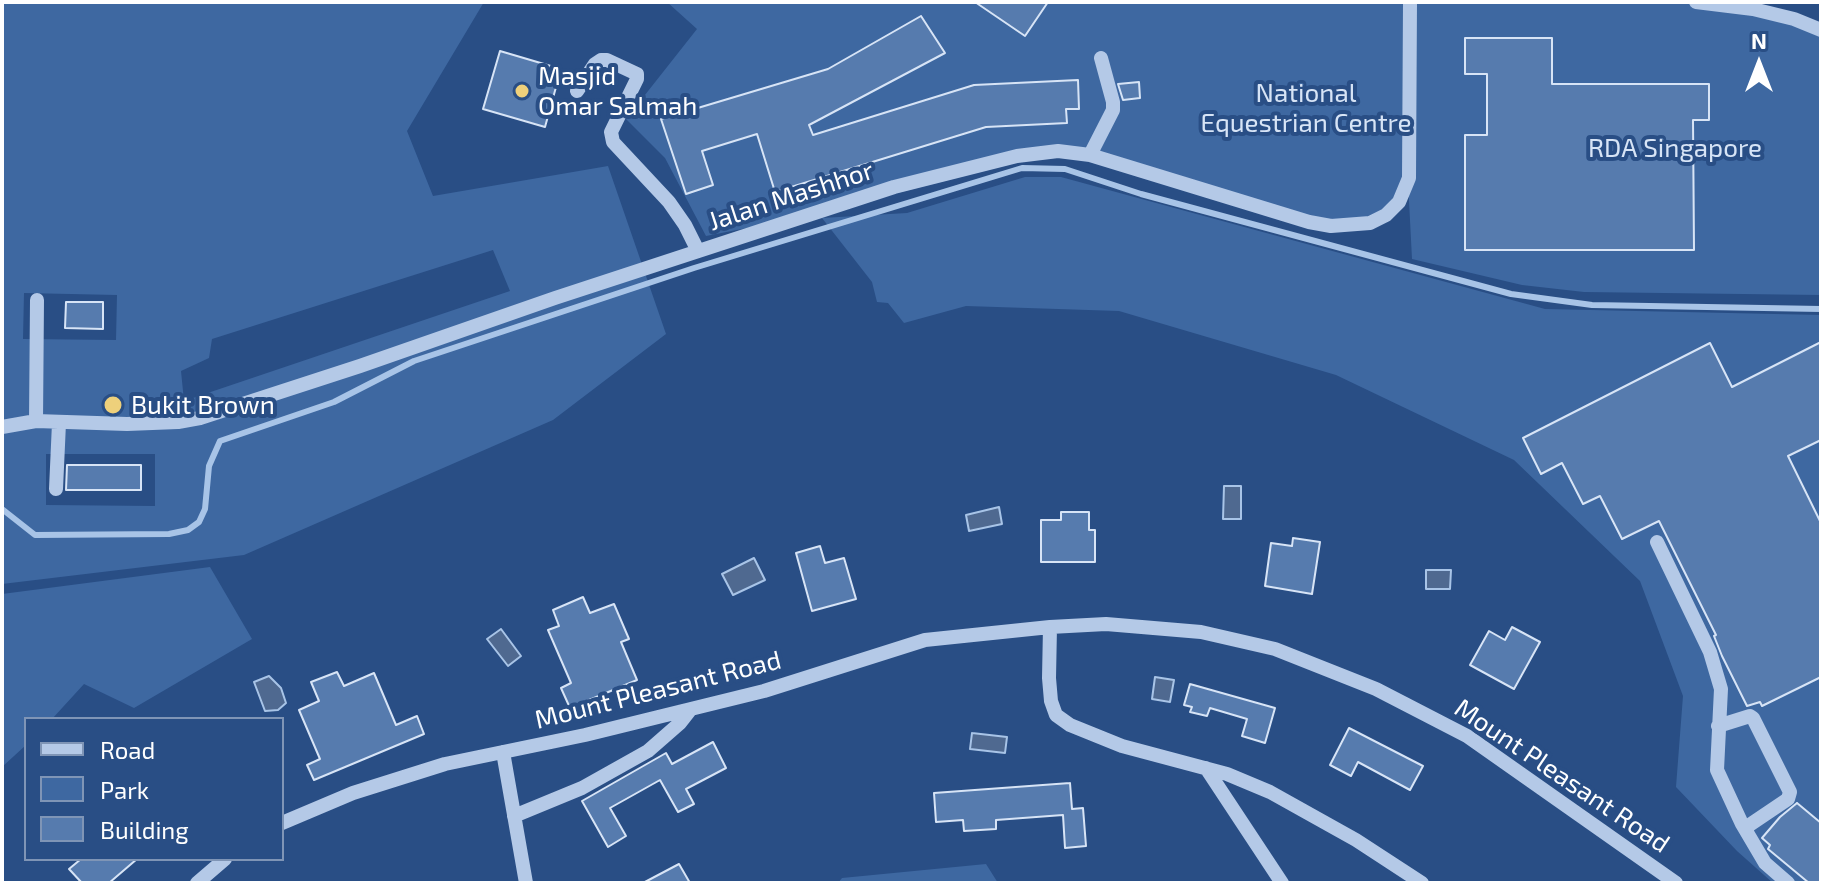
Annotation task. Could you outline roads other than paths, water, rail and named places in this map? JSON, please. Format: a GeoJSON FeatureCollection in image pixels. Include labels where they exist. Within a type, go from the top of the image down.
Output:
{"type":"FeatureCollection","features":[{"type":"Feature","properties":{"kind":"street","name":"Jalan Mashhor"},"geometry":{"type":"LineString","coordinates":[[2,427],[36,421],[127,424],[200,418],[894,187],[996,161],[1058,151],[1090,155],[1309,222],[1331,226],[1370,223],[1386,215],[1399,202],[1409,178],[1410,2]]}},
{"type":"Feature","properties":{"kind":"street"},"geometry":{"type":"LineString","coordinates":[[1696,2],[1753,9],[1794,19],[1821,30]]}},
{"type":"Feature","properties":{"kind":"street"},"geometry":{"type":"LineString","coordinates":[[1090,155],[1113,110],[1101,58]]}},
{"type":"Feature","properties":{"kind":"street"},"geometry":{"type":"LineString","coordinates":[[577,91],[601,60],[637,74],[611,132],[613,142],[669,202],[698,251]]}},
{"type":"Feature","properties":{"kind":"street"},"geometry":{"type":"LineString","coordinates":[[36,421],[37,300]]}},
{"type":"Feature","properties":{"kind":"street"},"geometry":{"type":"LineString","coordinates":[[56,489],[59,423]]}},
{"type":"Feature","properties":{"kind":"street"},"geometry":{"type":"LineString","coordinates":[[1657,542],[1710,652],[1721,689],[1716,768],[1765,863],[1788,883]]}},
{"type":"Feature","properties":{"kind":"street","name":"Mount Pleasant Road"},"geometry":{"type":"LineString","coordinates":[[284,822],[366,789],[445,764],[585,735],[764,691],[925,640],[1106,624],[1201,632],[1275,649],[1376,689],[1467,736],[1676,883]]}},
{"type":"Feature","properties":{"kind":"street"},"geometry":{"type":"LineString","coordinates":[[1050,627],[1051,701],[1056,715],[1070,725],[1122,746],[1227,774],[1270,792],[1331,825],[1422,883]]}},
{"type":"Feature","properties":{"kind":"street"},"geometry":{"type":"LineString","coordinates":[[514,816],[582,788],[648,751],[691,709]]}},
{"type":"Feature","properties":{"kind":"street"},"geometry":{"type":"LineString","coordinates":[[1718,726],[1750,716],[1753,718],[1790,792],[1788,799],[1745,828]]}},
{"type":"Feature","properties":{"kind":"street"},"geometry":{"type":"LineString","coordinates":[[503,752],[526,883]]}},
{"type":"Feature","properties":{"kind":"street"},"geometry":{"type":"LineString","coordinates":[[1206,768],[1282,883]]}},
{"type":"Feature","properties":{"kind":"street"},"geometry":{"type":"LineString","coordinates":[[197,883],[223,861]]}},
{"type":"Feature","properties":{"kind":"street"},"geometry":{"type":"LineString","coordinates":[[1392,863],[1410,883]]}},
{"type":"Feature","properties":{"kind":"waterway"},"geometry":{"type":"LineString","coordinates":[[2,509],[35,535],[169,534],[188,530],[199,522],[205,509],[209,466],[220,441],[334,402],[414,361],[694,268],[1022,168],[1065,169],[1141,194],[1511,294],[1592,305],[1821,309]]}},
{"type":"Feature","properties":{"kind":"place","name":"Masjid Omar Salmah"},"geometry":{"type":"Point","coordinates":[522,91]}},
{"type":"Feature","properties":{"kind":"place","name":"Bukit Brown"},"geometry":{"type":"Point","coordinates":[113,405]}},
{"type":"Feature","properties":{"kind":"park label","name":"National Equestrian Centre"},"geometry":{"type":"Point","coordinates":[1306,108]}},
{"type":"Feature","properties":{"kind":"park label","name":"RDA Singapore"},"geometry":{"type":"Point","coordinates":[1675,148]}}]}
